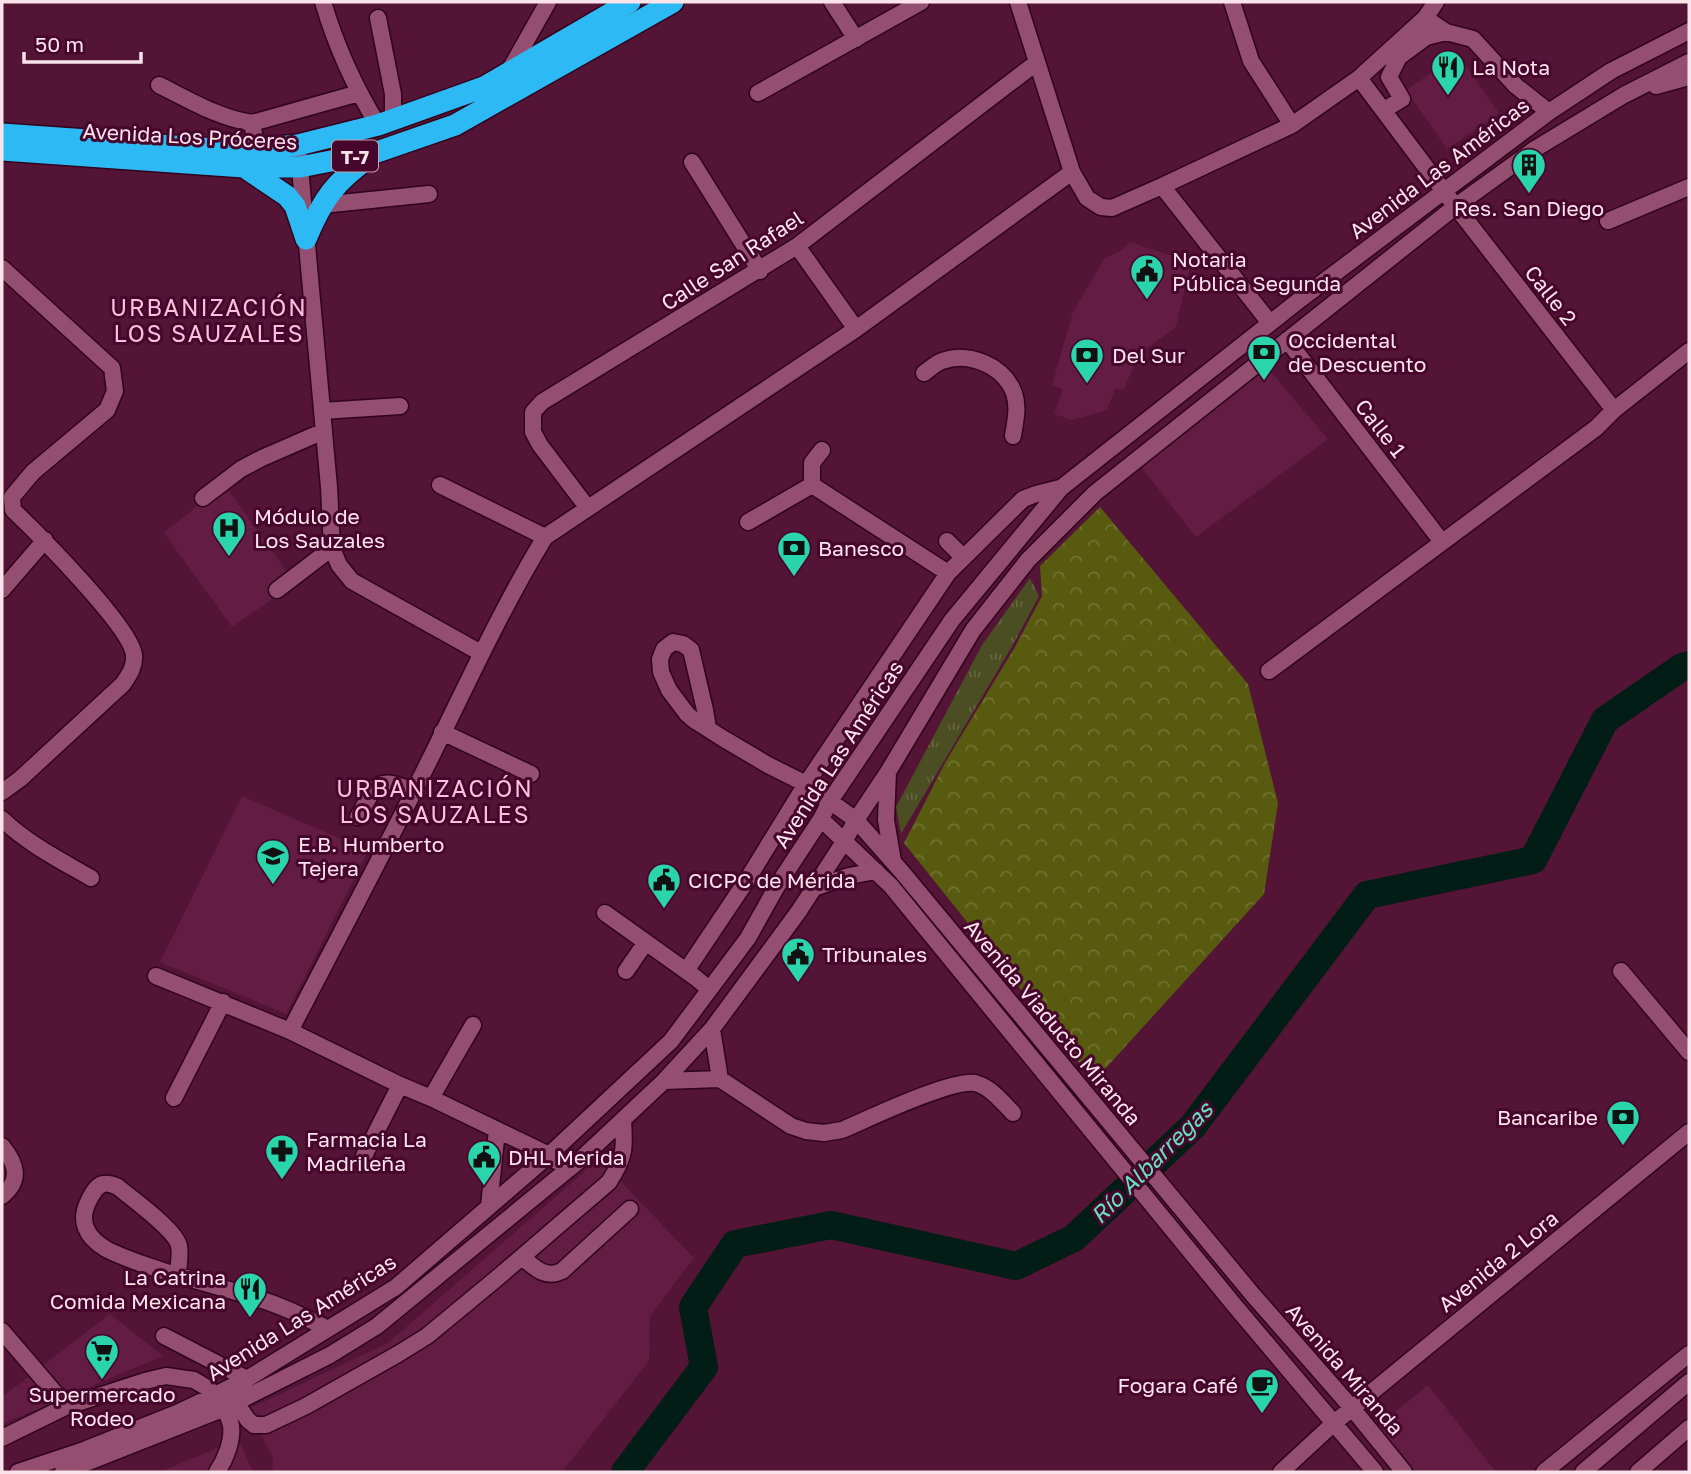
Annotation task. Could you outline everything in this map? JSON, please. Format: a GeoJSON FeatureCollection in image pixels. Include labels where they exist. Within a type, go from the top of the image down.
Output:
{"type":"FeatureCollection","features":[{"type":"Feature","properties":{"kind":"highway","name":"Avenida Los Próceres"},"geometry":{"type":"LineString","coordinates":[[2,134],[216,149],[298,145],[386,122],[484,87],[630,2]]}},
{"type":"Feature","properties":{"kind":"highway","name":"Avenida Los Próceres"},"geometry":{"type":"LineString","coordinates":[[2,150],[244,167],[300,167],[377,152],[455,125],[673,2]]}},
{"type":"Feature","properties":{"kind":"highway","name":"T-7"},"geometry":{"type":"LineString","coordinates":[[306,239],[322,205],[346,174],[377,152]]}},
{"type":"Feature","properties":{"kind":"highway"},"geometry":{"type":"LineString","coordinates":[[244,167],[287,196],[295,206],[306,239]]}},
{"type":"Feature","properties":{"kind":"street"},"geometry":{"type":"LineString","coordinates":[[323,2],[333,37],[359,93],[386,122]]}},
{"type":"Feature","properties":{"kind":"street"},"geometry":{"type":"LineString","coordinates":[[508,74],[548,2]]}},
{"type":"Feature","properties":{"kind":"street"},"geometry":{"type":"LineString","coordinates":[[832,2],[856,39]]}},
{"type":"Feature","properties":{"kind":"street"},"geometry":{"type":"LineString","coordinates":[[758,93],[921,2]]}},
{"type":"Feature","properties":{"kind":"street"},"geometry":{"type":"LineString","coordinates":[[1018,2],[1072,172],[1087,198],[1101,207],[1112,208],[1292,125],[1359,78],[1425,18],[1436,2]]}},
{"type":"Feature","properties":{"kind":"street"},"geometry":{"type":"LineString","coordinates":[[1232,2],[1251,61],[1292,125]]}},
{"type":"Feature","properties":{"kind":"street"},"geometry":{"type":"LineString","coordinates":[[378,18],[393,94],[386,122]]}},
{"type":"Feature","properties":{"kind":"street"},"geometry":{"type":"LineString","coordinates":[[1425,18],[1446,32],[1473,39],[1516,86],[1549,112]]}},
{"type":"Feature","properties":{"kind":"street","name":"Avenida Las Américas"},"geometry":{"type":"LineString","coordinates":[[18,1472],[166,1418],[225,1403],[247,1379],[396,1287],[550,1154],[671,1041],[748,937],[830,801],[957,614],[1061,488],[1270,323],[1549,112],[1611,71],[1689,31]]}},
{"type":"Feature","properties":{"kind":"street"},"geometry":{"type":"LineString","coordinates":[[1384,110],[1402,99],[1389,77],[1399,57],[1426,37],[1446,32]]}},
{"type":"Feature","properties":{"kind":"street","name":"Avenida Las Américas"},"geometry":{"type":"LineString","coordinates":[[63,1472],[105,1465],[225,1403],[330,1355],[377,1326],[582,1158],[664,1081],[712,1029],[799,911],[888,772],[973,630],[1028,560],[1095,493],[1456,206],[1535,149],[1624,95],[1689,62]]}},
{"type":"Feature","properties":{"kind":"street","name":"Calle San Rafael"},"geometry":{"type":"LineString","coordinates":[[587,507],[533,432],[533,412],[542,401],[760,271],[797,246],[1036,63]]}},
{"type":"Feature","properties":{"kind":"street"},"geometry":{"type":"LineString","coordinates":[[1624,95],[1689,77]]}},
{"type":"Feature","properties":{"kind":"street","name":"Calle 2"},"geometry":{"type":"LineString","coordinates":[[1359,78],[1614,410]]}},
{"type":"Feature","properties":{"kind":"street"},"geometry":{"type":"LineString","coordinates":[[159,85],[236,121],[252,123],[359,93]]}},
{"type":"Feature","properties":{"kind":"street"},"geometry":{"type":"LineString","coordinates":[[252,123],[257,149]]}},
{"type":"Feature","properties":{"kind":"street"},"geometry":{"type":"LineString","coordinates":[[298,145],[332,548],[339,565],[352,580],[481,653]]}},
{"type":"Feature","properties":{"kind":"street"},"geometry":{"type":"LineString","coordinates":[[692,162],[760,271]]}},
{"type":"Feature","properties":{"kind":"street"},"geometry":{"type":"LineString","coordinates":[[290,1031],[414,792],[481,653],[545,537],[856,329],[1072,172]]}},
{"type":"Feature","properties":{"kind":"street"},"geometry":{"type":"LineString","coordinates":[[1162,186],[1270,323]]}},
{"type":"Feature","properties":{"kind":"street"},"geometry":{"type":"LineString","coordinates":[[1608,221],[1689,187]]}},
{"type":"Feature","properties":{"kind":"street"},"geometry":{"type":"LineString","coordinates":[[322,205],[429,194]]}},
{"type":"Feature","properties":{"kind":"street"},"geometry":{"type":"LineString","coordinates":[[797,246],[856,329]]}},
{"type":"Feature","properties":{"kind":"street"},"geometry":{"type":"LineString","coordinates":[[2,268],[112,368],[115,391],[107,410],[7,492],[13,510],[45,540],[92,593],[128,638],[134,654],[133,669],[123,684],[20,779],[2,792]]}},
{"type":"Feature","properties":{"kind":"street","name":"Calle 1"},"geometry":{"type":"LineString","coordinates":[[1287,341],[1442,542]]}},
{"type":"Feature","properties":{"kind":"street"},"geometry":{"type":"LineString","coordinates":[[1269,671],[1596,428],[1614,410],[1689,351]]}},
{"type":"Feature","properties":{"kind":"street"},"geometry":{"type":"LineString","coordinates":[[924,373],[939,362],[951,359],[966,358],[988,364],[1004,376],[1013,392],[1017,411],[1013,436]]}},
{"type":"Feature","properties":{"kind":"street"},"geometry":{"type":"LineString","coordinates":[[322,411],[400,407]]}},
{"type":"Feature","properties":{"kind":"street"},"geometry":{"type":"LineString","coordinates":[[203,498],[252,464],[324,431]]}},
{"type":"Feature","properties":{"kind":"street"},"geometry":{"type":"LineString","coordinates":[[812,485],[812,463],[822,450]]}},
{"type":"Feature","properties":{"kind":"street"},"geometry":{"type":"LineString","coordinates":[[440,485],[545,537]]}},
{"type":"Feature","properties":{"kind":"street"},"geometry":{"type":"LineString","coordinates":[[748,522],[812,485]]}},
{"type":"Feature","properties":{"kind":"street"},"geometry":{"type":"LineString","coordinates":[[812,485],[947,573]]}},
{"type":"Feature","properties":{"kind":"street"},"geometry":{"type":"LineString","coordinates":[[686,971],[747,880],[806,784],[947,573],[1023,499],[1061,488]]}},
{"type":"Feature","properties":{"kind":"street"},"geometry":{"type":"LineString","coordinates":[[2,590],[45,540]]}},
{"type":"Feature","properties":{"kind":"street"},"geometry":{"type":"LineString","coordinates":[[947,541],[964,557]]}},
{"type":"Feature","properties":{"kind":"street"},"geometry":{"type":"LineString","coordinates":[[277,590],[332,548]]}},
{"type":"Feature","properties":{"kind":"street"},"geometry":{"type":"LineString","coordinates":[[933,595],[957,614]]}},
{"type":"Feature","properties":{"kind":"street"},"geometry":{"type":"LineString","coordinates":[[708,728],[691,650],[683,644],[673,642],[664,649],[660,659],[662,672],[669,690],[694,720],[768,765],[806,784],[830,801],[856,820],[897,868]]}},
{"type":"Feature","properties":{"kind":"street"},"geometry":{"type":"LineString","coordinates":[[442,732],[531,774]]}},
{"type":"Feature","properties":{"kind":"street"},"geometry":{"type":"LineString","coordinates":[[888,772],[886,820],[897,868]]}},
{"type":"Feature","properties":{"kind":"street"},"geometry":{"type":"LineString","coordinates":[[358,817],[375,787],[385,782],[414,792]]}},
{"type":"Feature","properties":{"kind":"street"},"geometry":{"type":"LineString","coordinates":[[821,818],[876,871]]}},
{"type":"Feature","properties":{"kind":"street"},"geometry":{"type":"LineString","coordinates":[[2,819],[17,834],[38,848],[92,877]]}},
{"type":"Feature","properties":{"kind":"street","name":"Avenida Viaducto Miranda"},"geometry":{"type":"LineString","coordinates":[[897,868],[1253,1294]]}},
{"type":"Feature","properties":{"kind":"street"},"geometry":{"type":"LineString","coordinates":[[814,888],[849,876],[876,871]]}},
{"type":"Feature","properties":{"kind":"street","name":"Avenida Viaducto Miranda"},"geometry":{"type":"LineString","coordinates":[[876,871],[1235,1306]]}},
{"type":"Feature","properties":{"kind":"street"},"geometry":{"type":"LineString","coordinates":[[747,880],[772,895]]}},
{"type":"Feature","properties":{"kind":"street"},"geometry":{"type":"LineString","coordinates":[[605,914],[709,989]]}},
{"type":"Feature","properties":{"kind":"street"},"geometry":{"type":"LineString","coordinates":[[626,971],[646,942]]}},
{"type":"Feature","properties":{"kind":"street"},"geometry":{"type":"LineString","coordinates":[[1621,971],[1689,1052]]}},
{"type":"Feature","properties":{"kind":"street"},"geometry":{"type":"LineString","coordinates":[[156,976],[290,1031],[400,1086],[550,1154],[565,1171]]}},
{"type":"Feature","properties":{"kind":"street"},"geometry":{"type":"LineString","coordinates":[[174,1098],[223,1002]]}},
{"type":"Feature","properties":{"kind":"street"},"geometry":{"type":"LineString","coordinates":[[431,1098],[473,1026]]}},
{"type":"Feature","properties":{"kind":"street"},"geometry":{"type":"LineString","coordinates":[[712,1029],[720,1079]]}},
{"type":"Feature","properties":{"kind":"street"},"geometry":{"type":"LineString","coordinates":[[664,1081],[720,1079],[791,1126],[824,1133],[842,1130],[948,1086],[974,1083],[990,1090],[1013,1113]]}},
{"type":"Feature","properties":{"kind":"street"},"geometry":{"type":"LineString","coordinates":[[364,1156],[400,1086]]}},
{"type":"Feature","properties":{"kind":"street"},"geometry":{"type":"LineString","coordinates":[[2,1438],[65,1407],[166,1376],[194,1380],[254,1425],[266,1425],[306,1406],[427,1336],[609,1182],[620,1165],[625,1145],[623,1120]]}},
{"type":"Feature","properties":{"kind":"street"},"geometry":{"type":"LineString","coordinates":[[489,1206],[497,1130]]}},
{"type":"Feature","properties":{"kind":"street","name":"Avenida 2 Lora"},"geometry":{"type":"LineString","coordinates":[[1281,1472],[1352,1408],[1689,1132]]}},
{"type":"Feature","properties":{"kind":"street"},"geometry":{"type":"LineString","coordinates":[[2,1146],[12,1158],[15,1177],[12,1186],[2,1196]]}},
{"type":"Feature","properties":{"kind":"street"},"geometry":{"type":"LineString","coordinates":[[178,1275],[179,1246],[169,1230],[118,1187],[102,1184],[94,1190],[84,1210],[84,1224],[91,1236],[105,1248],[138,1263],[178,1275],[262,1299],[328,1329]]}},
{"type":"Feature","properties":{"kind":"street"},"geometry":{"type":"LineString","coordinates":[[522,1257],[545,1274],[553,1275],[562,1271],[630,1209]]}},
{"type":"Feature","properties":{"kind":"street","name":"Avenida Miranda"},"geometry":{"type":"LineString","coordinates":[[1253,1294],[1404,1472]]}},
{"type":"Feature","properties":{"kind":"street","name":"Avenida Miranda"},"geometry":{"type":"LineString","coordinates":[[1235,1306],[1375,1472]]}},
{"type":"Feature","properties":{"kind":"street"},"geometry":{"type":"LineString","coordinates":[[2,1331],[65,1407]]}},
{"type":"Feature","properties":{"kind":"street"},"geometry":{"type":"LineString","coordinates":[[164,1336],[247,1379]]}},
{"type":"Feature","properties":{"kind":"street"},"geometry":{"type":"LineString","coordinates":[[1544,1472],[1689,1354]]}},
{"type":"Feature","properties":{"kind":"street"},"geometry":{"type":"LineString","coordinates":[[1583,1472],[1689,1382]]}},
{"type":"Feature","properties":{"kind":"street"},"geometry":{"type":"LineString","coordinates":[[217,1472],[228,1449],[231,1426],[225,1403]]}},
{"type":"Feature","properties":{"kind":"street"},"geometry":{"type":"LineString","coordinates":[[1638,1472],[1689,1428]]}},
{"type":"Feature","properties":{"kind":"street"},"geometry":{"type":"LineString","coordinates":[[1596,1430],[1612,1448]]}},
{"type":"Feature","properties":{"kind":"shaded area"},"geometry":{"type":"Polygon","coordinates":[[[1458,55],[1499,113],[1447,149],[1406,90],[1458,55]]]}},
{"type":"Feature","properties":{"kind":"shaded area"},"geometry":{"type":"Polygon","coordinates":[[[1130,242],[1191,262],[1176,327],[1139,354],[1124,389],[1115,389],[1107,410],[1072,420],[1054,414],[1063,389],[1052,385],[1073,312],[1104,259],[1122,250],[1130,242]]]}},
{"type":"Feature","properties":{"kind":"shaded area"},"geometry":{"type":"Polygon","coordinates":[[[1265,365],[1328,439],[1196,537],[1138,463],[1265,365]]]}},
{"type":"Feature","properties":{"kind":"shaded area","name":"Módulo de Los Sauzales"},"geometry":{"type":"Polygon","coordinates":[[[224,484],[295,583],[232,627],[164,533],[224,484]]]}},
{"type":"Feature","properties":{"kind":"shaded area","name":"E.B. Humberto Tejera"},"geometry":{"type":"Polygon","coordinates":[[[242,796],[368,851],[286,1014],[160,962],[242,796]]]}},
{"type":"Feature","properties":{"kind":"shaded area"},"geometry":{"type":"Polygon","coordinates":[[[599,1159],[694,1258],[650,1316],[649,1361],[562,1472],[272,1472],[273,1458],[248,1409],[388,1343],[599,1159]]]}},
{"type":"Feature","properties":{"kind":"shaded area"},"geometry":{"type":"Polygon","coordinates":[[[110,1314],[163,1356],[2,1424],[2,1397],[110,1314]]]}},
{"type":"Feature","properties":{"kind":"shaded area"},"geometry":{"type":"Polygon","coordinates":[[[1428,1385],[1496,1472],[1415,1472],[1377,1427],[1428,1385]]]}},
{"type":"Feature","properties":{"kind":"shaded area"},"geometry":{"type":"Polygon","coordinates":[[[237,1435],[253,1472],[160,1472],[213,1450],[237,1435]]]}},
{"type":"Feature","properties":{"kind":"green space"},"geometry":{"type":"Polygon","coordinates":[[[1100,507],[1248,684],[1278,803],[1264,894],[1094,1081],[904,843],[946,761],[1015,647],[1042,596],[1040,566],[1100,507]]]}},
{"type":"Feature","properties":{"kind":"green space"},"geometry":{"type":"Polygon","coordinates":[[[1030,578],[1039,596],[901,834],[896,807],[982,645],[1030,578]]]}},
{"type":"Feature","properties":{"kind":"waterway","name":"Río Albarregas"},"geometry":{"type":"LineString","coordinates":[[625,1472],[704,1367],[693,1307],[735,1244],[831,1225],[1016,1266],[1074,1238],[1193,1126],[1367,895],[1533,860],[1605,720],[1682,667],[1689,665]]}},
{"type":"Feature","properties":{"kind":"place","name":"La Nota"},"geometry":{"type":"Point","coordinates":[1448,97]}},
{"type":"Feature","properties":{"kind":"place","name":"Res. San Diego"},"geometry":{"type":"Point","coordinates":[1529,195]}},
{"type":"Feature","properties":{"kind":"place","name":"Notaria Pública Segunda"},"geometry":{"type":"Point","coordinates":[1147,301]}},
{"type":"Feature","properties":{"kind":"place","name":"Occidental de Descuento"},"geometry":{"type":"Point","coordinates":[1264,382]}},
{"type":"Feature","properties":{"kind":"place","name":"Del Sur"},"geometry":{"type":"Point","coordinates":[1087,385]}},
{"type":"Feature","properties":{"kind":"place","name":"Módulo de Los Sauzales"},"geometry":{"type":"Point","coordinates":[229,558]}},
{"type":"Feature","properties":{"kind":"place","name":"Banesco"},"geometry":{"type":"Point","coordinates":[794,578]}},
{"type":"Feature","properties":{"kind":"place","name":"E.B. Humberto Tejera"},"geometry":{"type":"Point","coordinates":[273,886]}},
{"type":"Feature","properties":{"kind":"place","name":"CICPC de Mérida"},"geometry":{"type":"Point","coordinates":[664,910]}},
{"type":"Feature","properties":{"kind":"place","name":"Tribunales"},"geometry":{"type":"Point","coordinates":[798,984]}},
{"type":"Feature","properties":{"kind":"place","name":"Bancaribe"},"geometry":{"type":"Point","coordinates":[1623,1147]}},
{"type":"Feature","properties":{"kind":"place","name":"Farmacia La Madrileña"},"geometry":{"type":"Point","coordinates":[282,1181]}},
{"type":"Feature","properties":{"kind":"place","name":"DHL Merida"},"geometry":{"type":"Point","coordinates":[484,1187]}},
{"type":"Feature","properties":{"kind":"place","name":"La Catrina Comida Mexicana"},"geometry":{"type":"Point","coordinates":[250,1319]}},
{"type":"Feature","properties":{"kind":"place","name":"Supermercado Rodeo"},"geometry":{"type":"Point","coordinates":[102,1381]}},
{"type":"Feature","properties":{"kind":"place","name":"Fogara Café"},"geometry":{"type":"Point","coordinates":[1262,1415]}},
{"type":"Feature","properties":{"kind":"district","name":"URBANIZACIÓN LOS SAUZALES"},"geometry":{"type":"Point","coordinates":[209,320]}},
{"type":"Feature","properties":{"kind":"district","name":"URBANIZACIÓN LOS SAUZALES"},"geometry":{"type":"Point","coordinates":[435,801]}}]}
